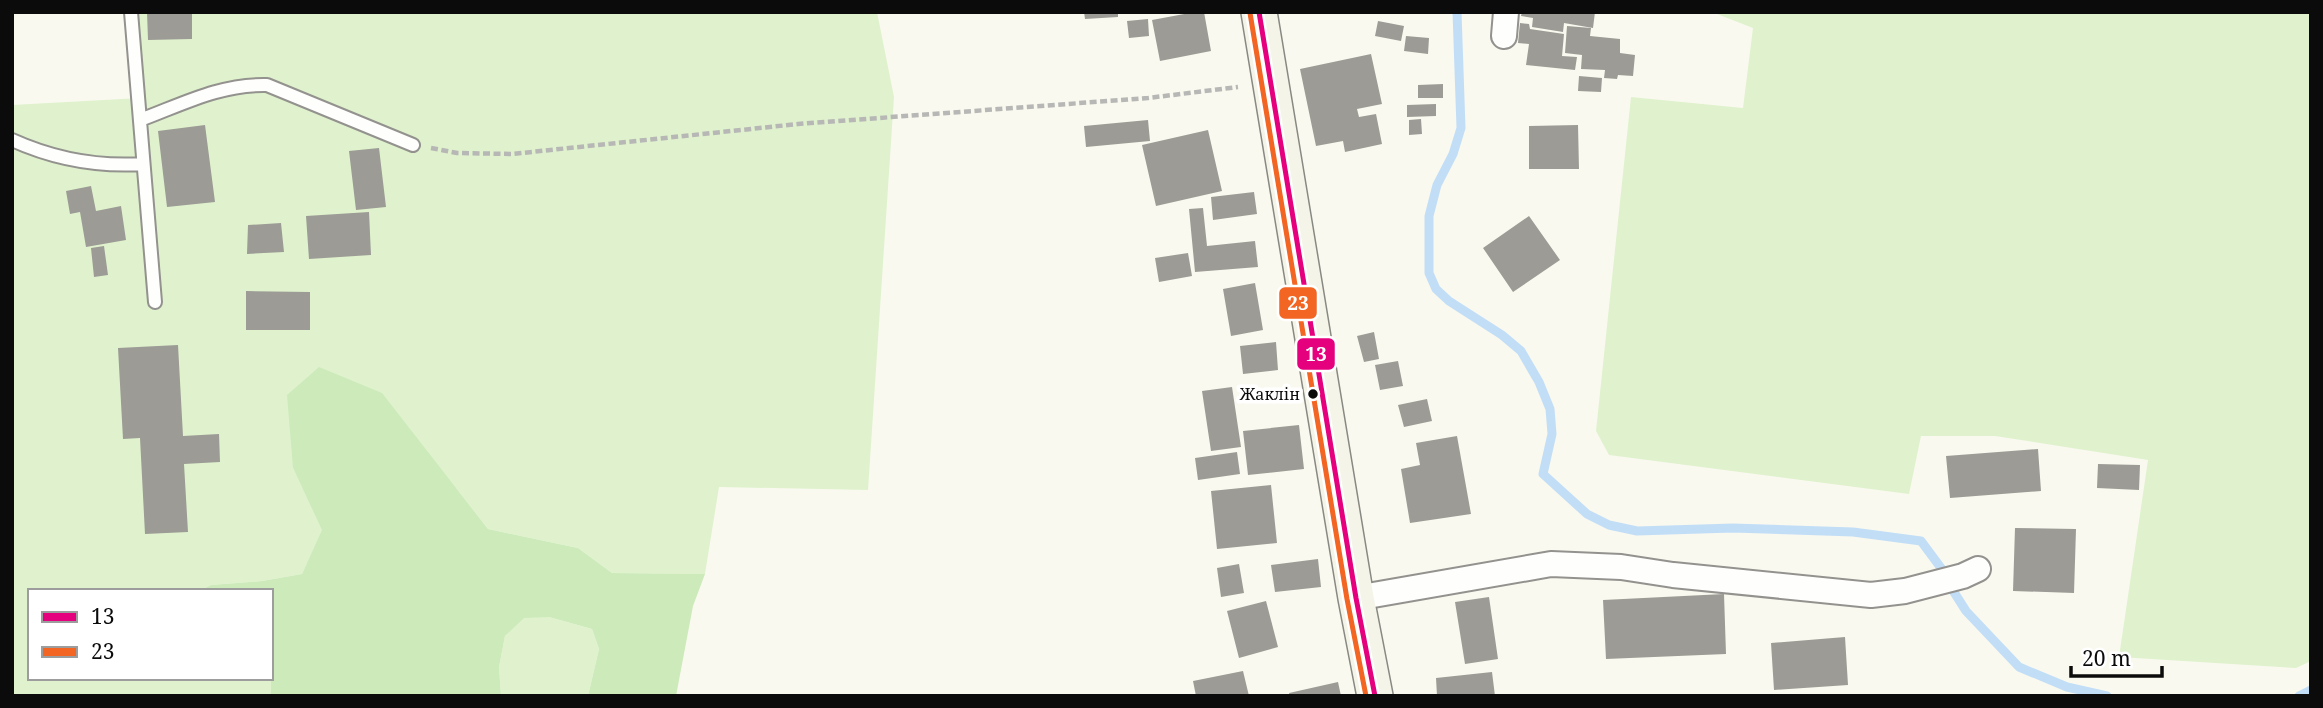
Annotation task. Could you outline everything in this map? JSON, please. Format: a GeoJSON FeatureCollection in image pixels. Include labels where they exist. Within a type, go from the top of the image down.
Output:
{"type":"FeatureCollection","features":[{"type":"Feature","properties":{"kind":"main road"},"geometry":{"type":"LineString","coordinates":[[1259,12],[1356,598],[1375,696]]}},
{"type":"Feature","properties":{"kind":"street"},"geometry":{"type":"LineString","coordinates":[[1356,598],[1551,564],[1621,566],[1673,575],[1871,595],[1917,588],[1963,576],[1978,569]]}},
{"type":"Feature","properties":{"kind":"lane"},"geometry":{"type":"LineString","coordinates":[[131,12],[155,302]]}},
{"type":"Feature","properties":{"kind":"lane"},"geometry":{"type":"LineString","coordinates":[[140,120],[225,88],[246,84],[267,85],[413,145]]}},
{"type":"Feature","properties":{"kind":"lane"},"geometry":{"type":"LineString","coordinates":[[12,140],[36,151],[68,160],[114,166],[144,164]]}},
{"type":"Feature","properties":{"kind":"path"},"geometry":{"type":"LineString","coordinates":[[413,145],[457,153],[512,154],[798,124],[1148,98],[1270,83]]}},
{"type":"Feature","properties":{"kind":"green space"},"geometry":{"type":"Polygon","coordinates":[[[137,12],[877,12],[894,97],[868,490],[719,487],[705,574],[612,573],[578,548],[488,529],[456,488],[293,468],[323,530],[302,574],[262,581],[211,585],[203,589],[28,589],[28,680],[271,680],[271,696],[12,696],[12,105],[140,98],[137,12]]]}},
{"type":"Feature","properties":{"kind":"green space"},"geometry":{"type":"Polygon","coordinates":[[[1712,12],[2311,12],[2311,661],[2296,668],[2119,657],[2148,460],[1995,436],[1921,436],[1909,494],[1609,455],[1596,431],[1631,97],[1743,108],[1753,28],[1712,12]]]}},
{"type":"Feature","properties":{"kind":"green space"},"geometry":{"type":"Polygon","coordinates":[[[319,367],[382,393],[488,529],[578,548],[612,573],[705,574],[693,606],[676,696],[588,696],[599,649],[592,629],[549,617],[524,618],[505,636],[499,667],[501,696],[271,696],[273,589],[203,589],[211,585],[262,581],[302,574],[322,530],[293,468],[287,395],[319,367]]]}},
{"type":"Feature","properties":{"kind":"green space"},"geometry":{"type":"Polygon","coordinates":[[[524,617],[549,617],[592,629],[599,649],[588,696],[501,696],[499,667],[505,636],[524,617]]]}},
{"type":"Feature","properties":{"kind":"building"},"geometry":{"type":"Polygon","coordinates":[[[147,12],[192,12],[192,39],[148,40],[147,12]]]}},
{"type":"Feature","properties":{"kind":"building"},"geometry":{"type":"Polygon","coordinates":[[[1084,12],[1118,12],[1118,17],[1085,19],[1084,12]]]}},
{"type":"Feature","properties":{"kind":"building"},"geometry":{"type":"Polygon","coordinates":[[[1204,12],[1211,51],[1160,61],[1152,20],[1204,12]]]}},
{"type":"Feature","properties":{"kind":"building"},"geometry":{"type":"Polygon","coordinates":[[[1522,12],[1595,12],[1593,28],[1564,23],[1563,32],[1532,27],[1533,18],[1521,16],[1522,12]]]}},
{"type":"Feature","properties":{"kind":"building"},"geometry":{"type":"Polygon","coordinates":[[[1148,19],[1149,36],[1129,38],[1127,21],[1148,19]]]}},
{"type":"Feature","properties":{"kind":"building"},"geometry":{"type":"Polygon","coordinates":[[[1378,21],[1404,26],[1401,41],[1375,36],[1378,21]]]}},
{"type":"Feature","properties":{"kind":"building"},"geometry":{"type":"Polygon","coordinates":[[[1520,23],[1529,24],[1530,29],[1564,34],[1562,56],[1577,57],[1575,70],[1526,65],[1529,44],[1518,43],[1520,23]]]}},
{"type":"Feature","properties":{"kind":"building"},"geometry":{"type":"Polygon","coordinates":[[[1567,26],[1591,28],[1590,36],[1620,39],[1620,53],[1635,55],[1633,76],[1604,78],[1605,70],[1581,69],[1582,55],[1565,53],[1567,26]]]}},
{"type":"Feature","properties":{"kind":"building"},"geometry":{"type":"Polygon","coordinates":[[[1406,36],[1429,38],[1428,54],[1404,51],[1406,36]]]}},
{"type":"Feature","properties":{"kind":"building"},"geometry":{"type":"Polygon","coordinates":[[[1371,54],[1382,104],[1357,109],[1359,117],[1376,114],[1382,144],[1345,152],[1343,141],[1316,146],[1300,69],[1371,54]]]}},
{"type":"Feature","properties":{"kind":"building"},"geometry":{"type":"Polygon","coordinates":[[[1579,76],[1602,78],[1601,92],[1578,91],[1579,76]]]}},
{"type":"Feature","properties":{"kind":"building"},"geometry":{"type":"Polygon","coordinates":[[[1443,84],[1443,98],[1418,98],[1418,85],[1443,84]]]}},
{"type":"Feature","properties":{"kind":"building"},"geometry":{"type":"Polygon","coordinates":[[[1436,104],[1436,116],[1407,117],[1407,105],[1436,104]]]}},
{"type":"Feature","properties":{"kind":"building"},"geometry":{"type":"Polygon","coordinates":[[[1421,119],[1422,134],[1409,135],[1409,120],[1421,119]]]}},
{"type":"Feature","properties":{"kind":"building"},"geometry":{"type":"Polygon","coordinates":[[[1148,120],[1150,141],[1086,147],[1084,126],[1148,120]]]}},
{"type":"Feature","properties":{"kind":"building"},"geometry":{"type":"Polygon","coordinates":[[[205,125],[215,202],[167,207],[158,131],[205,125]]]}},
{"type":"Feature","properties":{"kind":"building"},"geometry":{"type":"Polygon","coordinates":[[[1578,125],[1579,169],[1529,169],[1529,126],[1578,125]]]}},
{"type":"Feature","properties":{"kind":"building"},"geometry":{"type":"Polygon","coordinates":[[[1208,130],[1222,191],[1156,206],[1142,145],[1208,130]]]}},
{"type":"Feature","properties":{"kind":"building"},"geometry":{"type":"Polygon","coordinates":[[[379,148],[386,207],[356,210],[349,151],[379,148]]]}},
{"type":"Feature","properties":{"kind":"building"},"geometry":{"type":"Polygon","coordinates":[[[91,186],[96,211],[121,206],[126,240],[86,247],[80,212],[70,214],[66,191],[91,186]]]}},
{"type":"Feature","properties":{"kind":"building"},"geometry":{"type":"Polygon","coordinates":[[[1254,192],[1257,214],[1213,220],[1211,197],[1254,192]]]}},
{"type":"Feature","properties":{"kind":"building"},"geometry":{"type":"Polygon","coordinates":[[[1203,208],[1207,246],[1255,241],[1258,267],[1195,272],[1189,209],[1203,208]]]}},
{"type":"Feature","properties":{"kind":"building"},"geometry":{"type":"Polygon","coordinates":[[[369,212],[371,255],[309,259],[306,216],[369,212]]]}},
{"type":"Feature","properties":{"kind":"building"},"geometry":{"type":"Polygon","coordinates":[[[1529,216],[1560,260],[1513,292],[1483,248],[1529,216]]]}},
{"type":"Feature","properties":{"kind":"building"},"geometry":{"type":"Polygon","coordinates":[[[281,223],[284,252],[247,254],[248,225],[281,223]]]}},
{"type":"Feature","properties":{"kind":"building"},"geometry":{"type":"Polygon","coordinates":[[[104,246],[108,275],[94,277],[91,248],[104,246]]]}},
{"type":"Feature","properties":{"kind":"building"},"geometry":{"type":"Polygon","coordinates":[[[1188,253],[1192,276],[1159,282],[1155,258],[1188,253]]]}},
{"type":"Feature","properties":{"kind":"building"},"geometry":{"type":"Polygon","coordinates":[[[1255,283],[1263,330],[1231,336],[1223,289],[1255,283]]]}},
{"type":"Feature","properties":{"kind":"building"},"geometry":{"type":"Polygon","coordinates":[[[246,291],[310,292],[310,330],[246,330],[246,291]]]}},
{"type":"Feature","properties":{"kind":"building"},"geometry":{"type":"Polygon","coordinates":[[[1374,332],[1379,359],[1364,362],[1357,336],[1374,332]]]}},
{"type":"Feature","properties":{"kind":"building"},"geometry":{"type":"Polygon","coordinates":[[[1276,342],[1278,370],[1243,374],[1240,346],[1276,342]]]}},
{"type":"Feature","properties":{"kind":"building"},"geometry":{"type":"Polygon","coordinates":[[[178,345],[183,436],[219,434],[220,462],[184,464],[188,532],[145,534],[140,438],[123,439],[118,348],[178,345]]]}},
{"type":"Feature","properties":{"kind":"building"},"geometry":{"type":"Polygon","coordinates":[[[1398,361],[1403,386],[1380,390],[1375,365],[1398,361]]]}},
{"type":"Feature","properties":{"kind":"building"},"geometry":{"type":"Polygon","coordinates":[[[1232,387],[1241,447],[1211,451],[1202,391],[1232,387]]]}},
{"type":"Feature","properties":{"kind":"building"},"geometry":{"type":"Polygon","coordinates":[[[1427,399],[1432,421],[1404,427],[1398,405],[1427,399]]]}},
{"type":"Feature","properties":{"kind":"building"},"geometry":{"type":"Polygon","coordinates":[[[1299,425],[1304,469],[1248,475],[1243,431],[1299,425]]]}},
{"type":"Feature","properties":{"kind":"building"},"geometry":{"type":"Polygon","coordinates":[[[1457,436],[1471,514],[1410,523],[1401,469],[1420,465],[1416,443],[1457,436]]]}},
{"type":"Feature","properties":{"kind":"building"},"geometry":{"type":"Polygon","coordinates":[[[2038,449],[2041,491],[1950,498],[1946,456],[2038,449]]]}},
{"type":"Feature","properties":{"kind":"building"},"geometry":{"type":"Polygon","coordinates":[[[1237,452],[1240,474],[1198,480],[1195,458],[1237,452]]]}},
{"type":"Feature","properties":{"kind":"building"},"geometry":{"type":"Polygon","coordinates":[[[2098,464],[2140,465],[2139,490],[2097,488],[2098,464]]]}},
{"type":"Feature","properties":{"kind":"building"},"geometry":{"type":"Polygon","coordinates":[[[1271,485],[1277,543],[1217,549],[1211,491],[1271,485]]]}},
{"type":"Feature","properties":{"kind":"building"},"geometry":{"type":"Polygon","coordinates":[[[2015,528],[2076,529],[2074,593],[2013,591],[2015,528]]]}},
{"type":"Feature","properties":{"kind":"building"},"geometry":{"type":"Polygon","coordinates":[[[1318,559],[1321,587],[1275,592],[1271,565],[1318,559]]]}},
{"type":"Feature","properties":{"kind":"building"},"geometry":{"type":"Polygon","coordinates":[[[1239,564],[1244,593],[1221,597],[1217,568],[1239,564]]]}},
{"type":"Feature","properties":{"kind":"building"},"geometry":{"type":"Polygon","coordinates":[[[1724,594],[1726,654],[1606,659],[1603,600],[1724,594]]]}},
{"type":"Feature","properties":{"kind":"building"},"geometry":{"type":"Polygon","coordinates":[[[1489,597],[1498,659],[1465,664],[1455,602],[1489,597]]]}},
{"type":"Feature","properties":{"kind":"building"},"geometry":{"type":"Polygon","coordinates":[[[1266,601],[1278,647],[1239,658],[1227,611],[1266,601]]]}},
{"type":"Feature","properties":{"kind":"building"},"geometry":{"type":"Polygon","coordinates":[[[1845,637],[1848,685],[1774,690],[1771,643],[1845,637]]]}},
{"type":"Feature","properties":{"kind":"building"},"geometry":{"type":"Polygon","coordinates":[[[1243,671],[1249,696],[1196,696],[1193,681],[1243,671]]]}},
{"type":"Feature","properties":{"kind":"building"},"geometry":{"type":"Polygon","coordinates":[[[1492,672],[1495,696],[1437,696],[1436,678],[1492,672]]]}},
{"type":"Feature","properties":{"kind":"building"},"geometry":{"type":"Polygon","coordinates":[[[1338,682],[1341,696],[1290,696],[1289,693],[1338,682]]]}},
{"type":"Feature","properties":{"kind":"waterway"},"geometry":{"type":"LineString","coordinates":[[1457,12],[1461,128],[1453,154],[1437,185],[1429,216],[1429,273],[1436,289],[1449,301],[1502,335],[1521,351],[1539,382],[1550,409],[1552,434],[1543,474],[1587,514],[1609,525],[1637,531],[1733,528],[1853,532],[1921,541],[1944,572]]}},
{"type":"Feature","properties":{"kind":"waterway"},"geometry":{"type":"LineString","coordinates":[[1952,589],[1966,611],[2019,667],[2067,687],[2107,696]]}},
{"type":"Feature","properties":{"kind":"waterway"},"geometry":{"type":"LineString","coordinates":[[2299,696],[2311,690]]}},
{"type":"Feature","properties":{"kind":"transit line","name":"13"},"geometry":{"type":"LineString","coordinates":[[1259,12],[1356,598],[1375,696]]}},
{"type":"Feature","properties":{"kind":"transit line","name":"23"},"geometry":{"type":"LineString","coordinates":[[1250,13],[1347,599],[1366,696]]}},
{"type":"Feature","properties":{"kind":"place","name":"Жаклін"},"geometry":{"type":"Point","coordinates":[1313,394]}}]}
